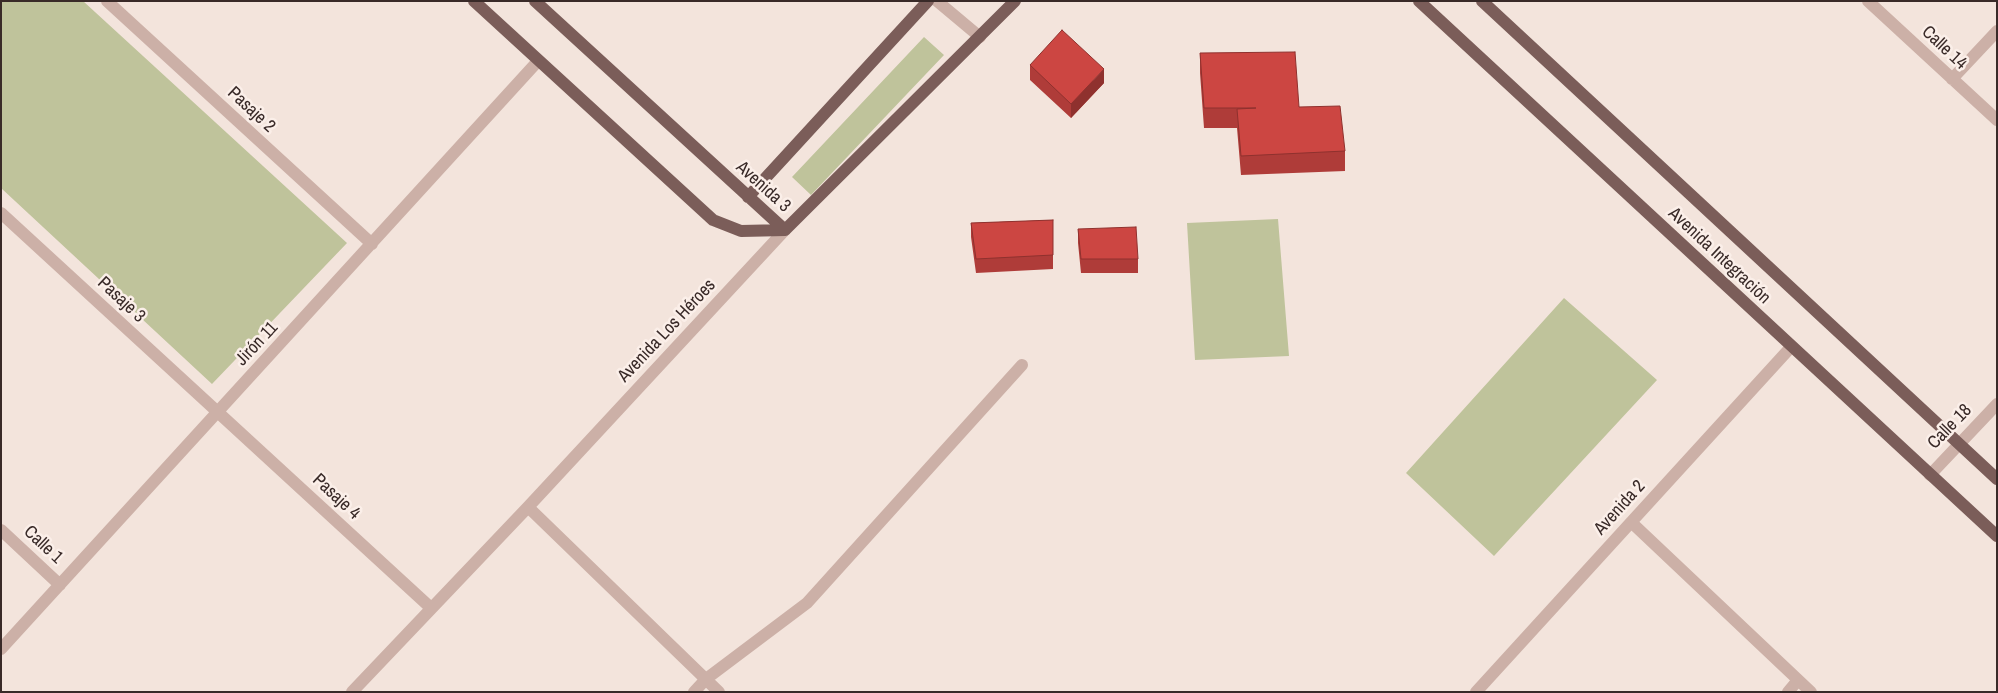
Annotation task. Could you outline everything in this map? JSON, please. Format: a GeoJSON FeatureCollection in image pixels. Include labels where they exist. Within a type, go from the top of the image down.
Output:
{"type":"FeatureCollection","features":[{"type":"Feature","properties":{"kind":"main road","name":"Avenida 3"},"geometry":{"type":"LineString","coordinates":[[474,1],[538,62],[713,220],[741,231],[785,230]]}},
{"type":"Feature","properties":{"kind":"main road","name":"Avenida 3"},"geometry":{"type":"LineString","coordinates":[[535,1],[785,230]]}},
{"type":"Feature","properties":{"kind":"main road"},"geometry":{"type":"LineString","coordinates":[[748,197],[928,1]]}},
{"type":"Feature","properties":{"kind":"main road","name":"Avenida Los Héroes"},"geometry":{"type":"LineString","coordinates":[[785,230],[1015,1]]}},
{"type":"Feature","properties":{"kind":"main road","name":"Avenida Integración"},"geometry":{"type":"LineString","coordinates":[[1419,1],[1997,536]]}},
{"type":"Feature","properties":{"kind":"main road"},"geometry":{"type":"LineString","coordinates":[[1482,1],[1997,479]]}},
{"type":"Feature","properties":{"kind":"street","name":"Pasaje 2"},"geometry":{"type":"LineString","coordinates":[[107,1],[372,244]]}},
{"type":"Feature","properties":{"kind":"street"},"geometry":{"type":"LineString","coordinates":[[937,1],[980,37]]}},
{"type":"Feature","properties":{"kind":"street","name":"Calle 14"},"geometry":{"type":"LineString","coordinates":[[1868,1],[1997,120]]}},
{"type":"Feature","properties":{"kind":"street"},"geometry":{"type":"LineString","coordinates":[[1952,79],[1997,31]]}},
{"type":"Feature","properties":{"kind":"street","name":"Jirón 11"},"geometry":{"type":"LineString","coordinates":[[1,649],[538,62]]}},
{"type":"Feature","properties":{"kind":"street","name":"Pasaje 3"},"geometry":{"type":"LineString","coordinates":[[1,213],[218,412]]}},
{"type":"Feature","properties":{"kind":"street","name":"Avenida Los Héroes"},"geometry":{"type":"LineString","coordinates":[[352,692],[528,507],[785,230]]}},
{"type":"Feature","properties":{"kind":"street","name":"Avenida 2"},"geometry":{"type":"LineString","coordinates":[[1476,692],[1791,347]]}},
{"type":"Feature","properties":{"kind":"street"},"geometry":{"type":"LineString","coordinates":[[694,692],[706,679],[807,603],[1022,365]]}},
{"type":"Feature","properties":{"kind":"street","name":"Calle 18"},"geometry":{"type":"LineString","coordinates":[[1930,475],[1997,404]]}},
{"type":"Feature","properties":{"kind":"street","name":"Pasaje 4"},"geometry":{"type":"LineString","coordinates":[[218,412],[431,608]]}},
{"type":"Feature","properties":{"kind":"street"},"geometry":{"type":"LineString","coordinates":[[528,507],[719,692]]}},
{"type":"Feature","properties":{"kind":"street"},"geometry":{"type":"LineString","coordinates":[[1631,522],[1811,692]]}},
{"type":"Feature","properties":{"kind":"street","name":"Calle 1"},"geometry":{"type":"LineString","coordinates":[[1,530],[60,585]]}},
{"type":"Feature","properties":{"kind":"street"},"geometry":{"type":"LineString","coordinates":[[1788,692],[1798,680]]}},
{"type":"Feature","properties":{"kind":"green space"},"geometry":{"type":"Polygon","coordinates":[[[1,1],[83,1],[347,243],[212,384],[1,188],[1,1]]]}},
{"type":"Feature","properties":{"kind":"green space"},"geometry":{"type":"Polygon","coordinates":[[[924,37],[944,55],[811,195],[792,177],[924,37]]]}},
{"type":"Feature","properties":{"kind":"green space"},"geometry":{"type":"Polygon","coordinates":[[[1278,219],[1289,356],[1195,360],[1187,223],[1278,219]]]}},
{"type":"Feature","properties":{"kind":"green space"},"geometry":{"type":"Polygon","coordinates":[[[1564,298],[1657,380],[1494,556],[1406,473],[1564,298]]]}},
{"type":"Feature","properties":{"kind":"building"},"geometry":{"type":"Polygon","coordinates":[[[1062,30],[1104,69],[1071,104],[1030,65],[1062,30]]]}},
{"type":"Feature","properties":{"kind":"building"},"geometry":{"type":"Polygon","coordinates":[[[1295,52],[1299,107],[1340,106],[1345,151],[1241,156],[1237,109],[1256,108],[1204,108],[1200,53],[1295,52]]]}},
{"type":"Feature","properties":{"kind":"building"},"geometry":{"type":"Polygon","coordinates":[[[1053,220],[1053,255],[976,259],[971,223],[1053,220]]]}},
{"type":"Feature","properties":{"kind":"building"},"geometry":{"type":"Polygon","coordinates":[[[1136,227],[1138,259],[1081,259],[1078,229],[1136,227]]]}}]}
